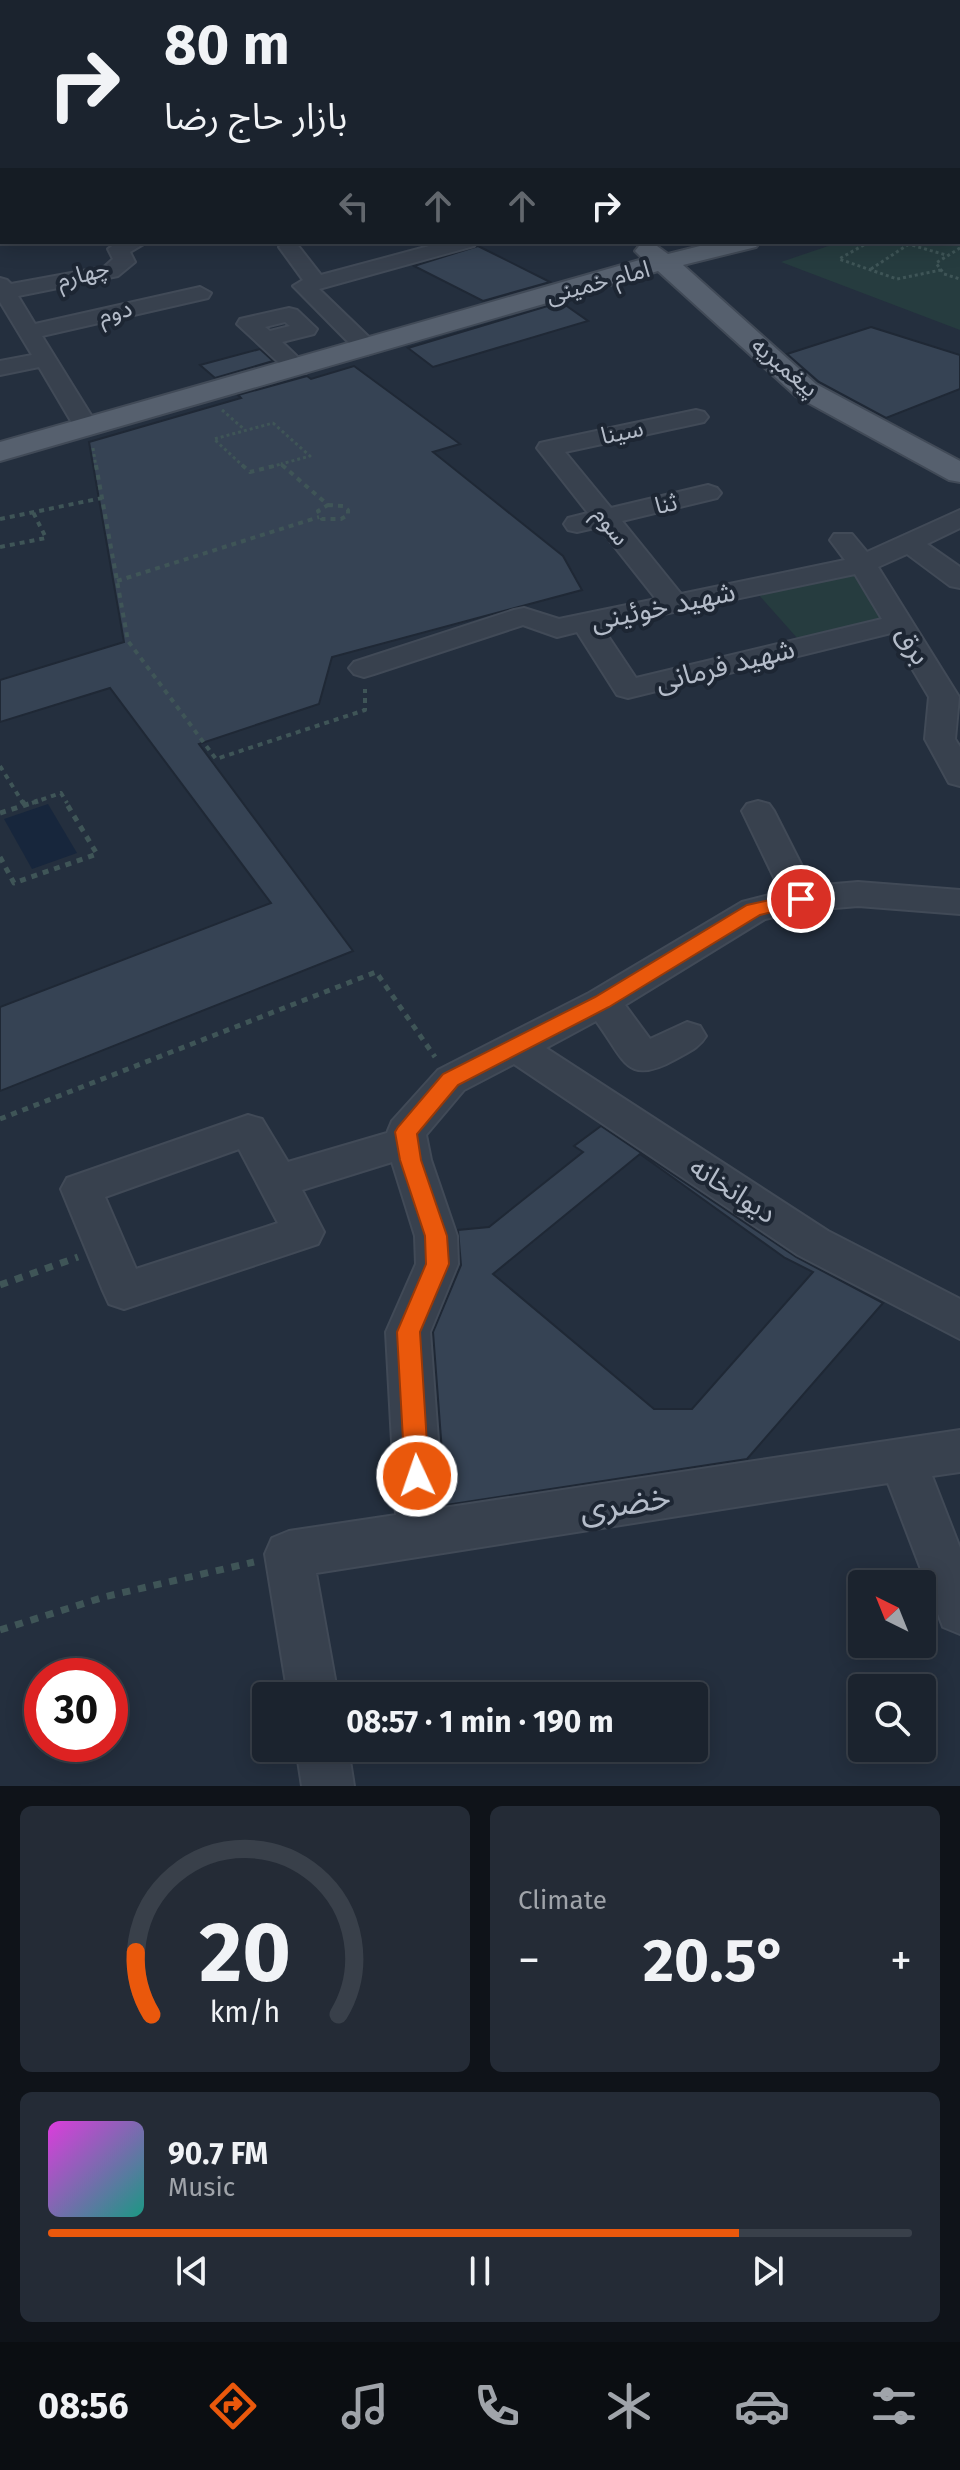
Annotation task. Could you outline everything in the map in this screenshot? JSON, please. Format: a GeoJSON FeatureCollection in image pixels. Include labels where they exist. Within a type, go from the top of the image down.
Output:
{"type":"FeatureCollection","features":[{"type":"Feature","properties":{"kind":"main road","name":"پیغمبریه"},"geometry":{"type":"LineString","coordinates":[[633,244],[666,263],[806,390],[960,473]]}},
{"type":"Feature","properties":{"kind":"main road"},"geometry":{"type":"LineString","coordinates":[[666,263],[739,244]]}},
{"type":"Feature","properties":{"kind":"main road","name":"امام خمینی"},"geometry":{"type":"LineString","coordinates":[[0,459],[88,430],[631,270],[666,263]]}},
{"type":"Feature","properties":{"kind":"main road","name":"امام خمینی"},"geometry":{"type":"LineString","coordinates":[[0,452],[640,276],[666,263]]}},
{"type":"Feature","properties":{"kind":"street","name":"چهارم"},"geometry":{"type":"LineString","coordinates":[[2,288],[111,272],[115,266],[125,262],[118,249],[132,244]]}},
{"type":"Feature","properties":{"kind":"street"},"geometry":{"type":"LineString","coordinates":[[375,244],[392,263]]}},
{"type":"Feature","properties":{"kind":"street"},"geometry":{"type":"LineString","coordinates":[[367,348],[304,286],[460,244]]}},
{"type":"Feature","properties":{"kind":"street"},"geometry":{"type":"LineString","coordinates":[[289,247],[316,283]]}},
{"type":"Feature","properties":{"kind":"street"},"geometry":{"type":"LineString","coordinates":[[2,288],[88,430]]}},
{"type":"Feature","properties":{"kind":"street","name":"دوم"},"geometry":{"type":"LineString","coordinates":[[30,332],[200,293]]}},
{"type":"Feature","properties":{"kind":"street"},"geometry":{"type":"LineString","coordinates":[[266,339],[298,368]]}},
{"type":"Feature","properties":{"kind":"street"},"geometry":{"type":"LineString","coordinates":[[0,368],[46,359]]}},
{"type":"Feature","properties":{"kind":"street","name":"سینا"},"geometry":{"type":"LineString","coordinates":[[549,448],[696,417]]}},
{"type":"Feature","properties":{"kind":"street","name":"سوم"},"geometry":{"type":"LineString","coordinates":[[549,448],[674,603]]}},
{"type":"Feature","properties":{"kind":"street","name":"ثنا"},"geometry":{"type":"LineString","coordinates":[[577,524],[708,493]]}},
{"type":"Feature","properties":{"kind":"street","name":"شهید خوئینی"},"geometry":{"type":"LineString","coordinates":[[364,668],[524,616],[557,628],[863,564],[960,518]]}},
{"type":"Feature","properties":{"kind":"street"},"geometry":{"type":"LineString","coordinates":[[843,540],[863,564]]}},
{"type":"Feature","properties":{"kind":"street"},"geometry":{"type":"LineString","coordinates":[[908,542],[960,580]]}},
{"type":"Feature","properties":{"kind":"street","name":"برق"},"geometry":{"type":"LineString","coordinates":[[863,564],[899,623],[952,695],[940,739],[960,776]]}},
{"type":"Feature","properties":{"kind":"street","name":"شهید فرمانی"},"geometry":{"type":"LineString","coordinates":[[584,622],[628,689],[899,623]]}},
{"type":"Feature","properties":{"kind":"street"},"geometry":{"type":"LineString","coordinates":[[758,811],[801,899]]}},
{"type":"Feature","properties":{"kind":"street"},"geometry":{"type":"LineString","coordinates":[[421,1534],[408,1332],[437,1264],[437,1250],[436,1236],[411,1160],[406,1132],[451,1080],[602,1002],[754,910],[801,899],[858,894],[960,902]]}},
{"type":"Feature","properties":{"kind":"street"},"geometry":{"type":"LineString","coordinates":[[602,1002],[645,1059],[687,1036]]}},
{"type":"Feature","properties":{"kind":"street","name":"دیوانخانه"},"geometry":{"type":"LineString","coordinates":[[515,1046],[813,1243],[960,1320]]}},
{"type":"Feature","properties":{"kind":"street"},"geometry":{"type":"LineString","coordinates":[[248,1130],[278,1181],[303,1232],[124,1291],[81,1189],[248,1130]]}},
{"type":"Feature","properties":{"kind":"street"},"geometry":{"type":"LineString","coordinates":[[278,1181],[408,1142]]}},
{"type":"Feature","properties":{"kind":"street","name":"خضری"},"geometry":{"type":"LineString","coordinates":[[289,1554],[960,1451]]}},
{"type":"Feature","properties":{"kind":"street"},"geometry":{"type":"LineString","coordinates":[[902,1460],[960,1610]]}},
{"type":"Feature","properties":{"kind":"street"},"geometry":{"type":"LineString","coordinates":[[289,1554],[311,1682]]}},
{"type":"Feature","properties":{"kind":"street"},"geometry":{"type":"LineString","coordinates":[[324,1762],[328,1786]]}},
{"type":"Feature","properties":{"kind":"path"},"geometry":{"type":"LineString","coordinates":[[865,244],[839,259],[897,279],[941,270]]}},
{"type":"Feature","properties":{"kind":"path"},"geometry":{"type":"LineString","coordinates":[[871,269],[909,244]]}},
{"type":"Feature","properties":{"kind":"path"},"geometry":{"type":"LineString","coordinates":[[914,244],[948,255]]}},
{"type":"Feature","properties":{"kind":"path"},"geometry":{"type":"LineString","coordinates":[[960,248],[936,263],[941,270],[960,279]]}},
{"type":"Feature","properties":{"kind":"path"},"geometry":{"type":"LineString","coordinates":[[273,423],[310,456],[281,464],[250,472],[214,439],[273,423]]}},
{"type":"Feature","properties":{"kind":"path"},"geometry":{"type":"LineString","coordinates":[[88,430],[128,641],[216,759],[365,710],[364,668]]}},
{"type":"Feature","properties":{"kind":"path"},"geometry":{"type":"LineString","coordinates":[[281,464],[328,505]]}},
{"type":"Feature","properties":{"kind":"path"},"geometry":{"type":"LineString","coordinates":[[0,519],[102,498]]}},
{"type":"Feature","properties":{"kind":"path"},"geometry":{"type":"LineString","coordinates":[[117,581],[319,517],[341,519],[348,515],[348,510],[343,506],[328,505],[320,509],[319,517]]}},
{"type":"Feature","properties":{"kind":"path"},"geometry":{"type":"LineString","coordinates":[[0,547],[46,538],[33,512]]}},
{"type":"Feature","properties":{"kind":"path"},"geometry":{"type":"LineString","coordinates":[[0,766],[25,805]]}},
{"type":"Feature","properties":{"kind":"path"},"geometry":{"type":"LineString","coordinates":[[0,813],[61,793],[97,854],[14,883],[0,857]]}},
{"type":"Feature","properties":{"kind":"path"},"geometry":{"type":"LineString","coordinates":[[0,1119],[376,972],[451,1080]]}},
{"type":"Feature","properties":{"kind":"path"},"geometry":{"type":"LineString","coordinates":[[0,1285],[90,1253]]}},
{"type":"Feature","properties":{"kind":"path"},"geometry":{"type":"LineString","coordinates":[[0,1630],[104,1597],[289,1554]]}},
{"type":"Feature","properties":{"kind":"green space"},"geometry":{"type":"Polygon","coordinates":[[[834,244],[960,244],[960,330],[781,262],[834,244]]]}},
{"type":"Feature","properties":{"kind":"green space"},"geometry":{"type":"Polygon","coordinates":[[[854,573],[883,620],[798,639],[758,594],[854,573]]]}},
{"type":"Feature","properties":{"kind":"water"},"geometry":{"type":"Polygon","coordinates":[[[48,804],[77,853],[32,869],[4,819],[48,804]]]}},
{"type":"Feature","properties":{"kind":"building"},"geometry":{"type":"Polygon","coordinates":[[[478,246],[550,282],[483,301],[414,266],[478,246]]]}},
{"type":"Feature","properties":{"kind":"building"},"geometry":{"type":"Polygon","coordinates":[[[561,302],[588,321],[433,367],[408,348],[561,302]]]}},
{"type":"Feature","properties":{"kind":"building"},"geometry":{"type":"Polygon","coordinates":[[[871,327],[960,355],[960,389],[886,418],[819,382],[787,354],[871,327]]]}},
{"type":"Feature","properties":{"kind":"building"},"geometry":{"type":"Polygon","coordinates":[[[260,349],[273,361],[215,378],[200,365],[260,349]]]}},
{"type":"Feature","properties":{"kind":"building"},"geometry":{"type":"Polygon","coordinates":[[[354,366],[460,444],[433,452],[563,556],[582,590],[332,657],[319,704],[199,744],[353,951],[0,1091],[0,1007],[271,903],[110,688],[0,722],[0,680],[124,642],[89,442],[241,398],[238,395],[354,366]]]}},
{"type":"Feature","properties":{"kind":"building"},"geometry":{"type":"Polygon","coordinates":[[[601,1126],[796,1257],[883,1303],[747,1459],[446,1505],[433,1332],[461,1265],[458,1230],[489,1227],[583,1152],[574,1146],[601,1126]],[[640,1154],[493,1274],[654,1409],[692,1409],[813,1272],[785,1258],[640,1154]]]}},
{"type":"Feature","properties":{"kind":"route"},"geometry":{"type":"LineString","coordinates":[[417,1476],[408,1332],[437,1264],[436,1236],[411,1160],[406,1132],[451,1080],[602,1002],[754,910],[801,899]]}}]}
